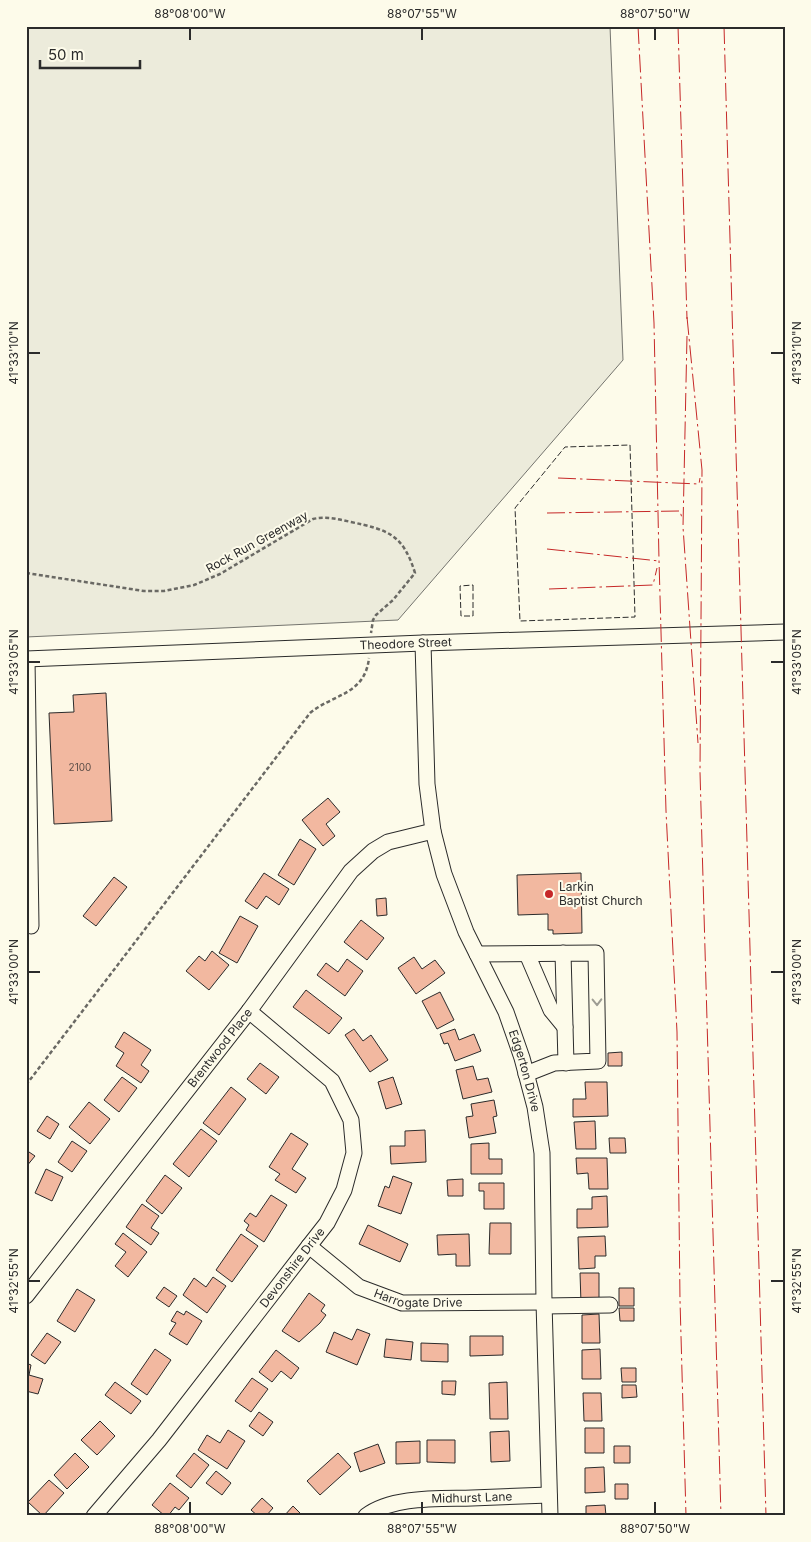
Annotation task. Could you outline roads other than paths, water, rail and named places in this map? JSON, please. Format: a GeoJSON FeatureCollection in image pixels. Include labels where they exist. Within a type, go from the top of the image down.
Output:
{"type":"FeatureCollection","features":[{"type":"Feature","properties":{"kind":"street","name":"Theodore Street"},"geometry":{"type":"LineString","coordinates":[[27,659],[422,643],[785,632]]}},
{"type":"Feature","properties":{"kind":"street","name":"Edgerton Drive"},"geometry":{"type":"LineString","coordinates":[[422,643],[427,784],[433,831],[448,882],[466,932],[506,1012],[535,1107],[542,1153],[550,1516]]}},
{"type":"Feature","properties":{"kind":"street"},"geometry":{"type":"LineString","coordinates":[[27,659],[28,875],[31,926]]}},
{"type":"Feature","properties":{"kind":"street","name":"Brentwood Place"},"geometry":{"type":"LineString","coordinates":[[26,1296],[249,1011],[351,871],[373,851],[388,842],[433,831]]}},
{"type":"Feature","properties":{"kind":"street"},"geometry":{"type":"LineString","coordinates":[[563,953],[566,1063]]}},
{"type":"Feature","properties":{"kind":"street"},"geometry":{"type":"LineString","coordinates":[[477,954],[596,953],[598,1061],[554,1063],[526,1074]]}},
{"type":"Feature","properties":{"kind":"street"},"geometry":{"type":"LineString","coordinates":[[527,954],[551,1010],[565,1027]]}},
{"type":"Feature","properties":{"kind":"street","name":"Devonshire Drive"},"geometry":{"type":"LineString","coordinates":[[94,1516],[159,1440],[327,1223],[344,1190],[354,1153],[351,1120],[332,1081],[249,1011]]}},
{"type":"Feature","properties":{"kind":"street","name":"Harrogate Drive"},"geometry":{"type":"LineString","coordinates":[[309,1246],[359,1287],[402,1302],[610,1305]]}},
{"type":"Feature","properties":{"kind":"street","name":"Midhurst Lane"},"geometry":{"type":"LineString","coordinates":[[366,1516],[371,1512],[400,1502],[430,1499],[549,1495]]}},
{"type":"Feature","properties":{"kind":"place","name":"Larkin Baptist Church"},"geometry":{"type":"Point","coordinates":[549,894]}}]}
